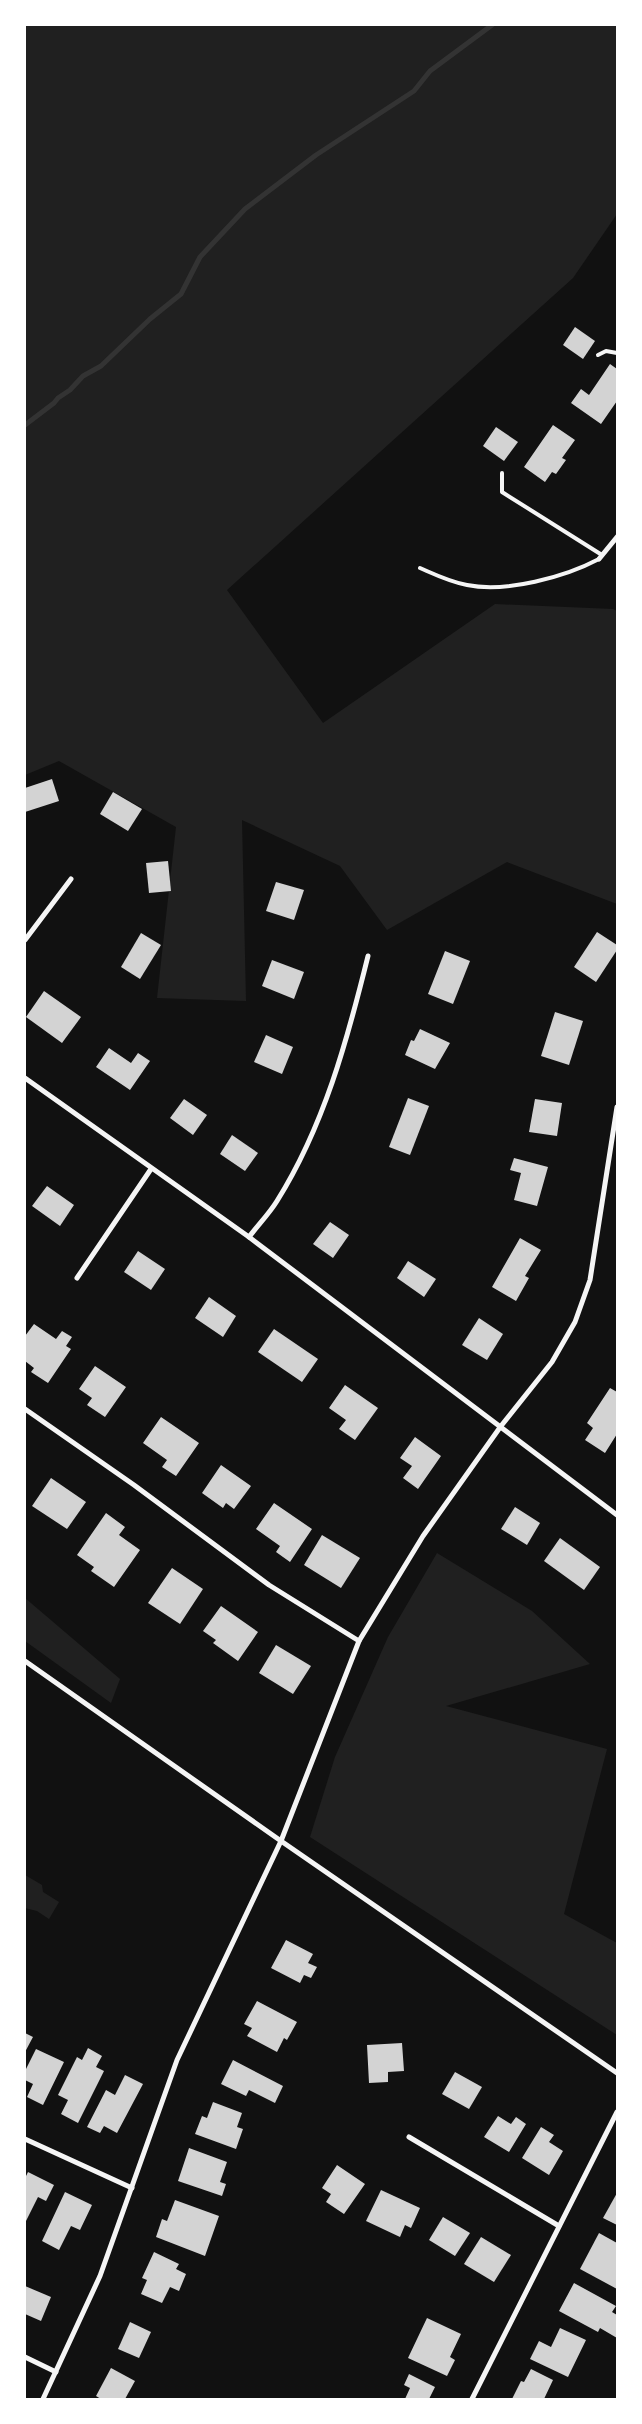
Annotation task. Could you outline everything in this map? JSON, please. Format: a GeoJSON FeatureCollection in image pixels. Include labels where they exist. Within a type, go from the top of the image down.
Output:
{"type":"FeatureCollection","features":[{"type":"Feature","properties":{"kind":"street"},"geometry":{"type":"LineString","coordinates":[[601,557],[617,537]]}},
{"type":"Feature","properties":{"kind":"street"},"geometry":{"type":"LineString","coordinates":[[25,940],[71,879]]}},
{"type":"Feature","properties":{"kind":"street"},"geometry":{"type":"LineString","coordinates":[[249,1237],[276,1202],[314,1132],[345,1047],[368,956]]}},
{"type":"Feature","properties":{"kind":"street"},"geometry":{"type":"LineString","coordinates":[[25,1078],[249,1237],[501,1426],[544,1462],[617,1515]]}},
{"type":"Feature","properties":{"kind":"street"},"geometry":{"type":"LineString","coordinates":[[43,2399],[100,2276],[177,2060],[281,1841],[359,1642],[423,1536],[501,1426],[552,1362],[575,1322],[590,1280],[617,1107]]}},
{"type":"Feature","properties":{"kind":"street"},"geometry":{"type":"LineString","coordinates":[[77,1278],[151,1168]]}},
{"type":"Feature","properties":{"kind":"street"},"geometry":{"type":"LineString","coordinates":[[25,1409],[134,1485],[269,1585],[359,1642]]}},
{"type":"Feature","properties":{"kind":"street"},"geometry":{"type":"LineString","coordinates":[[25,1661],[281,1841],[617,2073]]}},
{"type":"Feature","properties":{"kind":"street"},"geometry":{"type":"LineString","coordinates":[[472,2399],[617,2112]]}},
{"type":"Feature","properties":{"kind":"street"},"geometry":{"type":"LineString","coordinates":[[409,2137],[559,2226]]}},
{"type":"Feature","properties":{"kind":"street"},"geometry":{"type":"LineString","coordinates":[[25,2139],[132,2188]]}},
{"type":"Feature","properties":{"kind":"street"},"geometry":{"type":"LineString","coordinates":[[25,2357],[56,2372]]}},
{"type":"Feature","properties":{"kind":"lane"},"geometry":{"type":"LineString","coordinates":[[598,355],[606,351],[617,353]]}},
{"type":"Feature","properties":{"kind":"lane"},"geometry":{"type":"LineString","coordinates":[[420,568],[448,581],[469,586],[490,587],[543,580],[577,570],[601,557],[502,492],[502,473]]}},
{"type":"Feature","properties":{"kind":"shaded area"},"geometry":{"type":"Polygon","coordinates":[[[25,25],[617,25],[617,214],[573,278],[227,590],[323,723],[495,604],[613,609],[617,611],[617,904],[507,862],[387,930],[340,866],[242,820],[246,1001],[157,998],[176,827],[59,761],[25,775],[25,25]]]}},
{"type":"Feature","properties":{"kind":"shaded area"},"geometry":{"type":"Polygon","coordinates":[[[437,1553],[532,1611],[590,1664],[446,1706],[607,1749],[564,1914],[617,1943],[617,2035],[310,1837],[335,1757],[388,1637],[437,1553]]]}},
{"type":"Feature","properties":{"kind":"shaded area"},"geometry":{"type":"Polygon","coordinates":[[[25,1598],[120,1679],[111,1703],[25,1641],[25,1598]]]}},
{"type":"Feature","properties":{"kind":"shaded area"},"geometry":{"type":"Polygon","coordinates":[[[25,1875],[42,1885],[43,1892],[59,1902],[49,1919],[37,1911],[25,1908],[25,1875]]]}},
{"type":"Feature","properties":{"kind":"building"},"geometry":{"type":"Polygon","coordinates":[[[575,327],[595,341],[583,359],[563,345],[575,327]]]}},
{"type":"Feature","properties":{"kind":"building"},"geometry":{"type":"Polygon","coordinates":[[[610,364],[617,369],[617,401],[601,424],[571,403],[581,389],[589,395],[610,364]]]}},
{"type":"Feature","properties":{"kind":"building"},"geometry":{"type":"Polygon","coordinates":[[[553,425],[575,440],[562,458],[566,460],[556,474],[552,472],[545,482],[524,467],[553,425]]]}},
{"type":"Feature","properties":{"kind":"building"},"geometry":{"type":"Polygon","coordinates":[[[496,427],[518,442],[504,461],[483,446],[496,427]]]}},
{"type":"Feature","properties":{"kind":"building"},"geometry":{"type":"Polygon","coordinates":[[[52,779],[59,801],[25,812],[25,788],[52,779]]]}},
{"type":"Feature","properties":{"kind":"building"},"geometry":{"type":"Polygon","coordinates":[[[113,792],[142,809],[128,831],[100,814],[113,792]]]}},
{"type":"Feature","properties":{"kind":"building"},"geometry":{"type":"Polygon","coordinates":[[[168,861],[171,891],[149,893],[146,863],[168,861]]]}},
{"type":"Feature","properties":{"kind":"building"},"geometry":{"type":"Polygon","coordinates":[[[276,882],[304,890],[294,920],[266,911],[276,882]]]}},
{"type":"Feature","properties":{"kind":"building"},"geometry":{"type":"Polygon","coordinates":[[[597,932],[617,945],[617,950],[596,982],[574,967],[597,932]]]}},
{"type":"Feature","properties":{"kind":"building"},"geometry":{"type":"Polygon","coordinates":[[[141,933],[161,945],[140,979],[121,967],[141,933]]]}},
{"type":"Feature","properties":{"kind":"building"},"geometry":{"type":"Polygon","coordinates":[[[445,951],[470,961],[453,1004],[428,994],[445,951]]]}},
{"type":"Feature","properties":{"kind":"building"},"geometry":{"type":"Polygon","coordinates":[[[272,960],[304,972],[294,999],[262,986],[272,960]]]}},
{"type":"Feature","properties":{"kind":"building"},"geometry":{"type":"Polygon","coordinates":[[[44,991],[81,1017],[62,1043],[26,1017],[44,991]]]}},
{"type":"Feature","properties":{"kind":"building"},"geometry":{"type":"Polygon","coordinates":[[[555,1012],[583,1021],[569,1065],[541,1056],[555,1012]]]}},
{"type":"Feature","properties":{"kind":"building"},"geometry":{"type":"Polygon","coordinates":[[[420,1029],[450,1043],[435,1069],[405,1055],[411,1040],[414,1041],[420,1029]]]}},
{"type":"Feature","properties":{"kind":"building"},"geometry":{"type":"Polygon","coordinates":[[[266,1035],[293,1047],[282,1074],[254,1062],[266,1035]]]}},
{"type":"Feature","properties":{"kind":"building"},"geometry":{"type":"Polygon","coordinates":[[[109,1048],[131,1063],[138,1053],[150,1061],[130,1090],[96,1067],[109,1048]]]}},
{"type":"Feature","properties":{"kind":"building"},"geometry":{"type":"Polygon","coordinates":[[[408,1098],[429,1106],[410,1155],[389,1147],[408,1098]]]}},
{"type":"Feature","properties":{"kind":"building"},"geometry":{"type":"Polygon","coordinates":[[[184,1099],[207,1115],[193,1135],[170,1118],[184,1099]]]}},
{"type":"Feature","properties":{"kind":"building"},"geometry":{"type":"Polygon","coordinates":[[[535,1099],[562,1103],[557,1136],[529,1132],[535,1099]]]}},
{"type":"Feature","properties":{"kind":"building"},"geometry":{"type":"Polygon","coordinates":[[[232,1135],[258,1153],[245,1171],[220,1154],[232,1135]]]}},
{"type":"Feature","properties":{"kind":"building"},"geometry":{"type":"Polygon","coordinates":[[[514,1158],[548,1167],[537,1206],[514,1200],[521,1173],[510,1170],[514,1158]]]}},
{"type":"Feature","properties":{"kind":"building"},"geometry":{"type":"Polygon","coordinates":[[[47,1186],[74,1205],[60,1226],[32,1206],[47,1186]]]}},
{"type":"Feature","properties":{"kind":"building"},"geometry":{"type":"Polygon","coordinates":[[[330,1222],[349,1235],[333,1258],[313,1244],[330,1222]]]}},
{"type":"Feature","properties":{"kind":"building"},"geometry":{"type":"Polygon","coordinates":[[[520,1238],[541,1250],[525,1276],[529,1278],[516,1301],[492,1287],[520,1238]]]}},
{"type":"Feature","properties":{"kind":"building"},"geometry":{"type":"Polygon","coordinates":[[[138,1251],[165,1269],[151,1290],[124,1272],[138,1251]]]}},
{"type":"Feature","properties":{"kind":"building"},"geometry":{"type":"Polygon","coordinates":[[[408,1261],[436,1279],[424,1297],[397,1278],[408,1261]]]}},
{"type":"Feature","properties":{"kind":"building"},"geometry":{"type":"Polygon","coordinates":[[[209,1297],[236,1316],[223,1337],[195,1318],[209,1297]]]}},
{"type":"Feature","properties":{"kind":"building"},"geometry":{"type":"Polygon","coordinates":[[[479,1318],[503,1334],[487,1360],[462,1345],[479,1318]]]}},
{"type":"Feature","properties":{"kind":"building"},"geometry":{"type":"Polygon","coordinates":[[[34,1324],[56,1339],[62,1331],[72,1337],[66,1346],[71,1349],[48,1383],[31,1372],[34,1368],[25,1361],[25,1336],[34,1324]]]}},
{"type":"Feature","properties":{"kind":"building"},"geometry":{"type":"Polygon","coordinates":[[[274,1329],[318,1359],[302,1382],[258,1352],[274,1329]]]}},
{"type":"Feature","properties":{"kind":"building"},"geometry":{"type":"Polygon","coordinates":[[[95,1366],[126,1387],[105,1417],[87,1405],[92,1398],[79,1389],[95,1366]]]}},
{"type":"Feature","properties":{"kind":"building"},"geometry":{"type":"Polygon","coordinates":[[[345,1385],[378,1408],[355,1440],[339,1429],[346,1420],[329,1408],[345,1385]]]}},
{"type":"Feature","properties":{"kind":"building"},"geometry":{"type":"Polygon","coordinates":[[[610,1388],[617,1392],[617,1434],[605,1453],[585,1440],[593,1428],[587,1423],[610,1388]]]}},
{"type":"Feature","properties":{"kind":"building"},"geometry":{"type":"Polygon","coordinates":[[[161,1417],[199,1443],[176,1476],[162,1467],[167,1460],[143,1443],[161,1417]]]}},
{"type":"Feature","properties":{"kind":"building"},"geometry":{"type":"Polygon","coordinates":[[[415,1437],[441,1456],[418,1489],[403,1478],[412,1466],[400,1458],[415,1437]]]}},
{"type":"Feature","properties":{"kind":"building"},"geometry":{"type":"Polygon","coordinates":[[[221,1465],[251,1486],[234,1509],[226,1503],[223,1508],[202,1493],[221,1465]]]}},
{"type":"Feature","properties":{"kind":"building"},"geometry":{"type":"Polygon","coordinates":[[[51,1478],[86,1502],[67,1529],[32,1506],[51,1478]]]}},
{"type":"Feature","properties":{"kind":"building"},"geometry":{"type":"Polygon","coordinates":[[[274,1503],[312,1529],[290,1562],[276,1552],[280,1546],[256,1529],[274,1503]]]}},
{"type":"Feature","properties":{"kind":"building"},"geometry":{"type":"Polygon","coordinates":[[[515,1507],[540,1523],[527,1545],[501,1529],[515,1507]]]}},
{"type":"Feature","properties":{"kind":"building"},"geometry":{"type":"Polygon","coordinates":[[[106,1513],[125,1527],[119,1535],[140,1550],[114,1587],[91,1571],[94,1567],[77,1555],[106,1513]]]}},
{"type":"Feature","properties":{"kind":"building"},"geometry":{"type":"Polygon","coordinates":[[[322,1535],[360,1558],[341,1588],[304,1565],[322,1535]]]}},
{"type":"Feature","properties":{"kind":"building"},"geometry":{"type":"Polygon","coordinates":[[[560,1538],[600,1567],[584,1590],[544,1561],[560,1538]]]}},
{"type":"Feature","properties":{"kind":"building"},"geometry":{"type":"Polygon","coordinates":[[[172,1568],[203,1589],[180,1624],[148,1603],[172,1568]]]}},
{"type":"Feature","properties":{"kind":"building"},"geometry":{"type":"Polygon","coordinates":[[[221,1606],[258,1632],[238,1661],[213,1643],[216,1640],[203,1631],[221,1606]]]}},
{"type":"Feature","properties":{"kind":"building"},"geometry":{"type":"Polygon","coordinates":[[[276,1645],[311,1666],[293,1694],[259,1673],[276,1645]]]}},
{"type":"Feature","properties":{"kind":"building"},"geometry":{"type":"Polygon","coordinates":[[[286,1940],[313,1954],[308,1963],[317,1967],[311,1978],[304,1975],[300,1983],[271,1968],[286,1940]]]}},
{"type":"Feature","properties":{"kind":"building"},"geometry":{"type":"Polygon","coordinates":[[[257,2001],[297,2022],[287,2040],[284,2038],[277,2052],[247,2036],[252,2028],[244,2024],[257,2001]]]}},
{"type":"Feature","properties":{"kind":"building"},"geometry":{"type":"Polygon","coordinates":[[[25,2033],[33,2037],[25,2052],[25,2033]]]}},
{"type":"Feature","properties":{"kind":"building"},"geometry":{"type":"Polygon","coordinates":[[[402,2043],[404,2071],[388,2072],[388,2082],[369,2083],[367,2045],[402,2043]]]}},
{"type":"Feature","properties":{"kind":"building"},"geometry":{"type":"Polygon","coordinates":[[[88,2048],[102,2056],[96,2067],[104,2071],[78,2123],[61,2114],[68,2100],[58,2095],[77,2057],[82,2060],[88,2048]]]}},
{"type":"Feature","properties":{"kind":"building"},"geometry":{"type":"Polygon","coordinates":[[[36,2049],[64,2062],[43,2105],[27,2097],[33,2084],[25,2080],[25,2071],[36,2049]]]}},
{"type":"Feature","properties":{"kind":"building"},"geometry":{"type":"Polygon","coordinates":[[[233,2060],[283,2086],[275,2103],[249,2090],[246,2096],[221,2084],[233,2060]]]}},
{"type":"Feature","properties":{"kind":"building"},"geometry":{"type":"Polygon","coordinates":[[[455,2072],[482,2087],[469,2109],[442,2094],[455,2072]]]}},
{"type":"Feature","properties":{"kind":"building"},"geometry":{"type":"Polygon","coordinates":[[[125,2075],[143,2084],[117,2133],[104,2126],[100,2133],[87,2127],[106,2090],[115,2095],[125,2075]]]}},
{"type":"Feature","properties":{"kind":"building"},"geometry":{"type":"Polygon","coordinates":[[[213,2102],[242,2113],[237,2127],[243,2129],[236,2149],[195,2134],[202,2116],[207,2118],[213,2102]]]}},
{"type":"Feature","properties":{"kind":"building"},"geometry":{"type":"Polygon","coordinates":[[[498,2116],[511,2124],[516,2117],[526,2124],[509,2152],[484,2137],[498,2116]]]}},
{"type":"Feature","properties":{"kind":"building"},"geometry":{"type":"Polygon","coordinates":[[[541,2127],[554,2135],[549,2142],[563,2151],[549,2175],[522,2158],[541,2127]]]}},
{"type":"Feature","properties":{"kind":"building"},"geometry":{"type":"Polygon","coordinates":[[[189,2148],[227,2162],[220,2182],[226,2184],[222,2196],[178,2181],[189,2148]]]}},
{"type":"Feature","properties":{"kind":"building"},"geometry":{"type":"Polygon","coordinates":[[[337,2165],[365,2184],[344,2214],[326,2202],[331,2194],[322,2188],[337,2165]]]}},
{"type":"Feature","properties":{"kind":"building"},"geometry":{"type":"Polygon","coordinates":[[[28,2172],[54,2185],[46,2201],[38,2197],[25,2223],[25,2178],[28,2172]]]}},
{"type":"Feature","properties":{"kind":"building"},"geometry":{"type":"Polygon","coordinates":[[[381,2190],[420,2208],[411,2228],[405,2225],[400,2237],[366,2221],[381,2190]]]}},
{"type":"Feature","properties":{"kind":"building"},"geometry":{"type":"Polygon","coordinates":[[[65,2192],[92,2205],[80,2230],[71,2226],[59,2250],[42,2241],[65,2192]]]}},
{"type":"Feature","properties":{"kind":"building"},"geometry":{"type":"Polygon","coordinates":[[[617,2193],[617,2225],[603,2218],[617,2193]]]}},
{"type":"Feature","properties":{"kind":"building"},"geometry":{"type":"Polygon","coordinates":[[[175,2200],[219,2216],[205,2256],[156,2237],[162,2219],[167,2221],[175,2200]]]}},
{"type":"Feature","properties":{"kind":"building"},"geometry":{"type":"Polygon","coordinates":[[[443,2217],[470,2233],[455,2256],[429,2240],[443,2217]]]}},
{"type":"Feature","properties":{"kind":"building"},"geometry":{"type":"Polygon","coordinates":[[[599,2233],[617,2243],[617,2289],[580,2269],[599,2233]]]}},
{"type":"Feature","properties":{"kind":"building"},"geometry":{"type":"Polygon","coordinates":[[[481,2237],[511,2255],[494,2282],[464,2264],[481,2237]]]}},
{"type":"Feature","properties":{"kind":"building"},"geometry":{"type":"Polygon","coordinates":[[[154,2252],[179,2264],[176,2269],[186,2274],[179,2291],[170,2287],[162,2303],[141,2294],[147,2280],[142,2278],[154,2252]]]}},
{"type":"Feature","properties":{"kind":"building"},"geometry":{"type":"Polygon","coordinates":[[[574,2283],[616,2306],[612,2312],[617,2315],[617,2338],[600,2328],[598,2332],[559,2311],[574,2283]]]}},
{"type":"Feature","properties":{"kind":"building"},"geometry":{"type":"Polygon","coordinates":[[[25,2286],[51,2297],[41,2321],[25,2314],[25,2286]]]}},
{"type":"Feature","properties":{"kind":"building"},"geometry":{"type":"Polygon","coordinates":[[[427,2318],[461,2334],[450,2357],[455,2360],[447,2376],[408,2358],[427,2318]]]}},
{"type":"Feature","properties":{"kind":"building"},"geometry":{"type":"Polygon","coordinates":[[[130,2322],[151,2332],[139,2358],[118,2349],[130,2322]]]}},
{"type":"Feature","properties":{"kind":"building"},"geometry":{"type":"Polygon","coordinates":[[[560,2328],[586,2340],[568,2377],[530,2359],[539,2341],[551,2347],[560,2328]]]}},
{"type":"Feature","properties":{"kind":"building"},"geometry":{"type":"Polygon","coordinates":[[[111,2368],[135,2381],[125,2399],[101,2399],[96,2396],[111,2368]]]}},
{"type":"Feature","properties":{"kind":"building"},"geometry":{"type":"Polygon","coordinates":[[[531,2369],[553,2380],[544,2399],[512,2399],[521,2381],[524,2382],[531,2369]]]}},
{"type":"Feature","properties":{"kind":"building"},"geometry":{"type":"Polygon","coordinates":[[[409,2374],[435,2387],[429,2399],[405,2399],[410,2388],[404,2385],[409,2374]]]}},
{"type":"Feature","properties":{"kind":"waterway"},"geometry":{"type":"LineString","coordinates":[[25,425],[70,390],[83,376],[101,366],[150,319],[181,294],[200,257],[245,209],[316,155],[414,91],[430,71],[492,25]]}}]}
